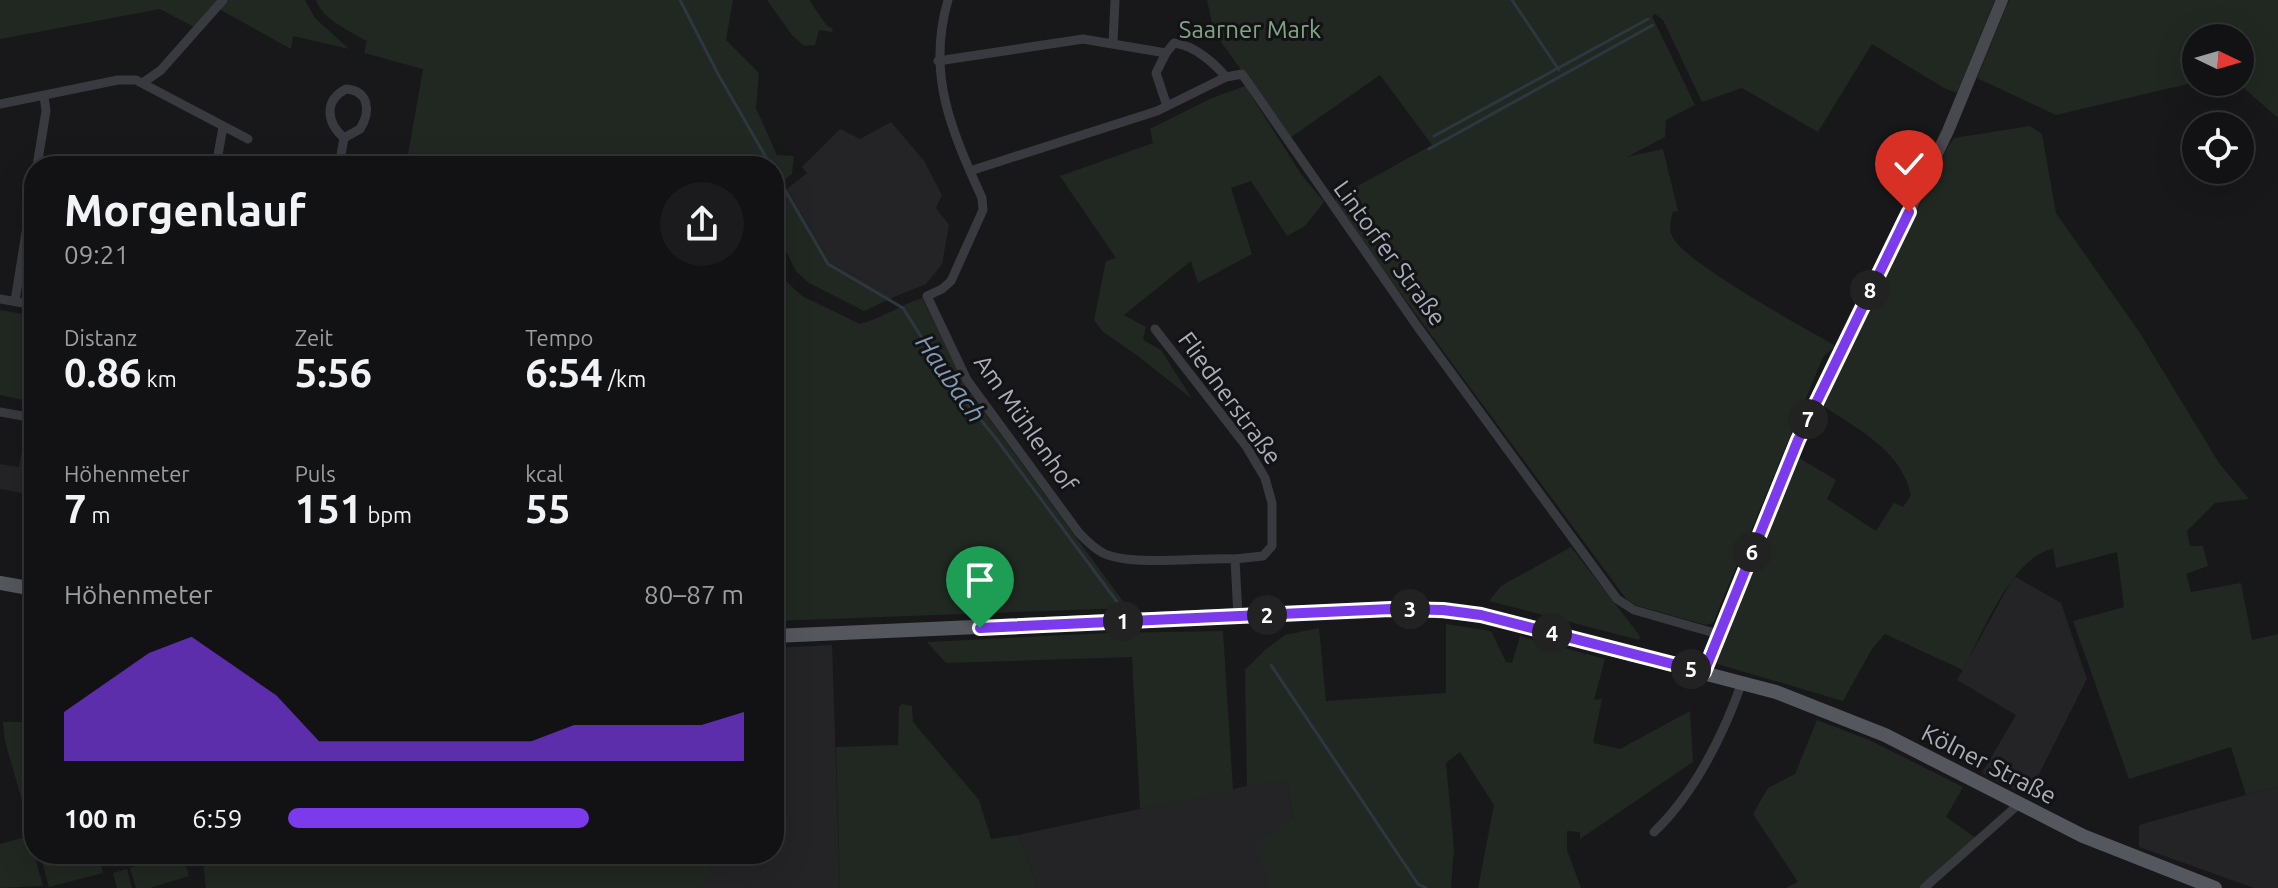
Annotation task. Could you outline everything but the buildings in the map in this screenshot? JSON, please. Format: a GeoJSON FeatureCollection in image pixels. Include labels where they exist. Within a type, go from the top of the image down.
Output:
{"type":"FeatureCollection","features":[{"type":"Feature","properties":{"kind":"main road"},"geometry":{"type":"LineString","coordinates":[[0,583],[24,587]]}},
{"type":"Feature","properties":{"kind":"main road","name":"Kölner Straße"},"geometry":{"type":"LineString","coordinates":[[784,636],[1402,608],[1481,615],[1742,682],[1833,713],[1885,735],[2019,804],[2137,859],[2215,888]]}},
{"type":"Feature","properties":{"kind":"street"},"geometry":{"type":"LineString","coordinates":[[144,82],[161,70],[223,0]]}},
{"type":"Feature","properties":{"kind":"street","name":"Am Mühlenhof"},"geometry":{"type":"LineString","coordinates":[[948,0],[938,61],[945,110],[982,198],[983,210],[951,281],[927,296],[967,380],[1079,533],[1094,548],[1115,558],[1140,560],[1235,559]]}},
{"type":"Feature","properties":{"kind":"street"},"geometry":{"type":"LineString","coordinates":[[1113,43],[1115,0]]}},
{"type":"Feature","properties":{"kind":"street"},"geometry":{"type":"LineString","coordinates":[[1704,672],[1811,411],[1948,131],[2002,0]]}},
{"type":"Feature","properties":{"kind":"street"},"geometry":{"type":"LineString","coordinates":[[938,61],[1072,40],[1113,43],[1166,53]]}},
{"type":"Feature","properties":{"kind":"street"},"geometry":{"type":"LineString","coordinates":[[970,171],[1167,106],[1226,77],[1215,64],[1182,44],[1174,43],[1156,73],[1167,106]]}},
{"type":"Feature","properties":{"kind":"street","name":"Lintorfer Straße"},"geometry":{"type":"LineString","coordinates":[[1226,77],[1242,74],[1390,287],[1617,599],[1634,610],[1718,634]]}},
{"type":"Feature","properties":{"kind":"street"},"geometry":{"type":"LineString","coordinates":[[0,104],[118,80],[144,82],[248,139]]}},
{"type":"Feature","properties":{"kind":"street"},"geometry":{"type":"LineString","coordinates":[[346,89],[358,91],[367,107],[364,123],[355,133],[344,138],[331,125],[332,101],[346,89]]}},
{"type":"Feature","properties":{"kind":"street"},"geometry":{"type":"LineString","coordinates":[[39,156],[46,111],[44,96]]}},
{"type":"Feature","properties":{"kind":"street"},"geometry":{"type":"LineString","coordinates":[[218,156],[223,127]]}},
{"type":"Feature","properties":{"kind":"street"},"geometry":{"type":"LineString","coordinates":[[341,156],[344,138]]}},
{"type":"Feature","properties":{"kind":"street"},"geometry":{"type":"LineString","coordinates":[[15,301],[24,245]]}},
{"type":"Feature","properties":{"kind":"street"},"geometry":{"type":"LineString","coordinates":[[0,299],[24,303]]}},
{"type":"Feature","properties":{"kind":"street","name":"Fliednerstraße"},"geometry":{"type":"LineString","coordinates":[[1155,329],[1246,446],[1265,478],[1272,503],[1272,546],[1263,556],[1235,559]]}},
{"type":"Feature","properties":{"kind":"street"},"geometry":{"type":"LineString","coordinates":[[0,412],[24,416]]}},
{"type":"Feature","properties":{"kind":"street"},"geometry":{"type":"LineString","coordinates":[[1235,559],[1238,617]]}},
{"type":"Feature","properties":{"kind":"street"},"geometry":{"type":"LineString","coordinates":[[1654,832],[1672,815],[1720,738],[1742,682]]}},
{"type":"Feature","properties":{"kind":"street"},"geometry":{"type":"LineString","coordinates":[[1924,888],[2019,804]]}},
{"type":"Feature","properties":{"kind":"shaded area"},"geometry":{"type":"Polygon","coordinates":[[[891,122],[924,161],[942,195],[936,208],[949,225],[942,264],[926,284],[894,297],[831,263],[787,189],[807,173],[802,167],[840,129],[860,139],[891,122]]]}},
{"type":"Feature","properties":{"kind":"shaded area"},"geometry":{"type":"Polygon","coordinates":[[[24,440],[24,493],[0,489],[0,464],[19,467],[24,440]]]}},
{"type":"Feature","properties":{"kind":"shaded area"},"geometry":{"type":"Polygon","coordinates":[[[2014,576],[2061,603],[2087,679],[2028,796],[1982,773],[2016,715],[1957,680],[2014,576]]]}},
{"type":"Feature","properties":{"kind":"shaded area"},"geometry":{"type":"Polygon","coordinates":[[[832,645],[840,888],[703,888],[712,864],[784,864],[784,647],[832,645]]]}},
{"type":"Feature","properties":{"kind":"shaded area"},"geometry":{"type":"Polygon","coordinates":[[[1287,779],[1293,819],[1270,885],[1266,888],[1038,888],[1018,835],[1247,786],[1287,779]]]}},
{"type":"Feature","properties":{"kind":"shaded area"},"geometry":{"type":"Polygon","coordinates":[[[2278,786],[2278,888],[2254,888],[2139,847],[2139,825],[2278,786]]]}},
{"type":"Feature","properties":{"kind":"green space"},"geometry":{"type":"Polygon","coordinates":[[[0,0],[217,0],[194,27],[160,9],[0,39],[0,0]]]}},
{"type":"Feature","properties":{"kind":"green space"},"geometry":{"type":"Polygon","coordinates":[[[227,0],[305,0],[315,18],[349,49],[293,36],[291,49],[219,9],[227,0]]]}},
{"type":"Feature","properties":{"kind":"green space"},"geometry":{"type":"Polygon","coordinates":[[[316,0],[733,0],[726,40],[759,73],[756,108],[777,155],[794,156],[792,174],[784,180],[784,156],[408,156],[423,69],[364,53],[367,41],[345,29],[319,7],[316,0]]]}},
{"type":"Feature","properties":{"kind":"green space"},"geometry":{"type":"Polygon","coordinates":[[[767,0],[809,0],[827,26],[833,29],[832,32],[819,30],[815,45],[804,46],[792,35],[767,0]]]}},
{"type":"Feature","properties":{"kind":"green space","name":"Saarner Mark"},"geometry":{"type":"Polygon","coordinates":[[[1207,0],[1995,0],[1957,93],[1872,44],[1818,132],[1742,88],[1702,102],[1663,20],[1655,14],[1652,16],[1695,105],[1666,120],[1665,137],[1627,157],[1663,149],[1678,211],[1673,212],[1670,230],[1681,247],[1746,294],[1836,346],[1823,357],[1713,623],[1706,625],[1638,606],[1627,600],[1336,206],[1336,198],[1432,145],[1380,75],[1290,138],[1214,32],[1207,0]]]}},
{"type":"Feature","properties":{"kind":"green space"},"geometry":{"type":"Polygon","coordinates":[[[2009,0],[2278,0],[2278,118],[2253,96],[2254,24],[2182,24],[2182,85],[2056,115],[1977,78],[2009,0]]]}},
{"type":"Feature","properties":{"kind":"green space"},"geometry":{"type":"Polygon","coordinates":[[[1245,86],[1301,174],[1324,202],[1305,226],[1287,236],[1251,181],[1231,188],[1252,254],[1198,283],[1191,261],[1124,315],[1146,327],[1143,340],[1161,350],[1192,399],[1102,331],[1094,320],[1106,261],[1116,258],[1060,176],[1153,143],[1150,129],[1212,98],[1245,86]]]}},
{"type":"Feature","properties":{"kind":"green space"},"geometry":{"type":"Polygon","coordinates":[[[2030,126],[2042,134],[2056,213],[2140,333],[2219,463],[2249,499],[2215,503],[2187,531],[2190,546],[2203,546],[2208,566],[2186,574],[2191,592],[2241,583],[2252,640],[2278,634],[2278,786],[2246,795],[2231,747],[2129,779],[2073,621],[2124,607],[2117,552],[2056,568],[2053,549],[2038,555],[2024,566],[1999,599],[1963,670],[1885,634],[1872,649],[1843,701],[1714,663],[1799,458],[1836,480],[1827,499],[1876,531],[1894,503],[1903,507],[1911,495],[1906,479],[1888,453],[1823,406],[1954,138],[2030,126]]]}},
{"type":"Feature","properties":{"kind":"green space"},"geometry":{"type":"Polygon","coordinates":[[[787,189],[831,263],[894,297],[864,311],[809,283],[796,271],[784,248],[784,190],[787,189]]]}},
{"type":"Feature","properties":{"kind":"green space"},"geometry":{"type":"Polygon","coordinates":[[[784,277],[802,296],[860,324],[922,298],[968,390],[1128,608],[784,621],[784,277]]]}},
{"type":"Feature","properties":{"kind":"green space"},"geometry":{"type":"Polygon","coordinates":[[[0,310],[24,314],[24,400],[0,395],[0,310]]]}},
{"type":"Feature","properties":{"kind":"green space"},"geometry":{"type":"Polygon","coordinates":[[[1571,547],[1640,636],[1639,640],[1489,601],[1501,586],[1571,547]]]}},
{"type":"Feature","properties":{"kind":"green space"},"geometry":{"type":"Polygon","coordinates":[[[1446,624],[1491,631],[1506,662],[1512,663],[1520,636],[1605,659],[1594,700],[1602,699],[1593,743],[1620,749],[1690,711],[1693,762],[1580,839],[1580,832],[1567,831],[1567,850],[1581,888],[1478,888],[1494,805],[1460,752],[1446,763],[1454,848],[1451,888],[1266,888],[1270,884],[1254,844],[1293,819],[1287,780],[1247,786],[1245,670],[1285,635],[1319,628],[1326,701],[1446,693],[1446,624]]]}},
{"type":"Feature","properties":{"kind":"green space"},"geometry":{"type":"Polygon","coordinates":[[[1223,631],[1233,790],[1140,809],[1132,657],[946,663],[927,642],[1109,633],[1223,631]]]}},
{"type":"Feature","properties":{"kind":"green space"},"geometry":{"type":"Polygon","coordinates":[[[902,704],[912,706],[913,722],[979,800],[991,839],[1018,835],[1038,888],[823,888],[840,887],[836,747],[898,745],[899,707],[902,704]]]}},
{"type":"Feature","properties":{"kind":"green space"},"geometry":{"type":"Polygon","coordinates":[[[1817,720],[1869,740],[1963,787],[1946,817],[1976,838],[1930,888],[1786,888],[1798,882],[1753,814],[1768,788],[1795,774],[1817,720]]]}},
{"type":"Feature","properties":{"kind":"green space"},"geometry":{"type":"Polygon","coordinates":[[[3,722],[24,722],[24,808],[5,741],[3,722]]]}},
{"type":"Feature","properties":{"kind":"green space"},"geometry":{"type":"Polygon","coordinates":[[[24,837],[24,864],[37,864],[43,886],[0,888],[0,844],[24,837]]]}},
{"type":"Feature","properties":{"kind":"green space"},"geometry":{"type":"Polygon","coordinates":[[[43,864],[101,864],[103,873],[49,887],[43,864]]]}},
{"type":"Feature","properties":{"kind":"green space"},"geometry":{"type":"Polygon","coordinates":[[[143,864],[185,864],[189,876],[150,888],[136,888],[130,868],[143,864]]]}},
{"type":"Feature","properties":{"kind":"green space"},"geometry":{"type":"Polygon","coordinates":[[[203,864],[713,864],[703,888],[206,888],[203,864]]]}},
{"type":"Feature","properties":{"kind":"green space"},"geometry":{"type":"Polygon","coordinates":[[[127,869],[132,888],[117,888],[113,873],[127,869]]]}},
{"type":"Feature","properties":{"kind":"waterway","name":"Haubach"},"geometry":{"type":"LineString","coordinates":[[680,0],[765,156]]}},
{"type":"Feature","properties":{"kind":"waterway"},"geometry":{"type":"LineString","coordinates":[[1512,0],[1559,70]]}},
{"type":"Feature","properties":{"kind":"waterway"},"geometry":{"type":"LineString","coordinates":[[1434,136],[1648,19]]}},
{"type":"Feature","properties":{"kind":"waterway"},"geometry":{"type":"LineString","coordinates":[[1429,149],[1653,25]]}},
{"type":"Feature","properties":{"kind":"waterway","name":"Haubach"},"geometry":{"type":"LineString","coordinates":[[784,188],[828,264],[903,308],[948,379],[1118,603]]}},
{"type":"Feature","properties":{"kind":"waterway","name":"Haubach"},"geometry":{"type":"LineString","coordinates":[[1271,665],[1418,884],[1426,888]]}},
{"type":"Feature","properties":{"kind":"route"},"geometry":{"type":"LineString","coordinates":[[980,628],[1402,608],[1443,610],[1481,615],[1704,672],[1798,440],[1909,212]]}}]}
